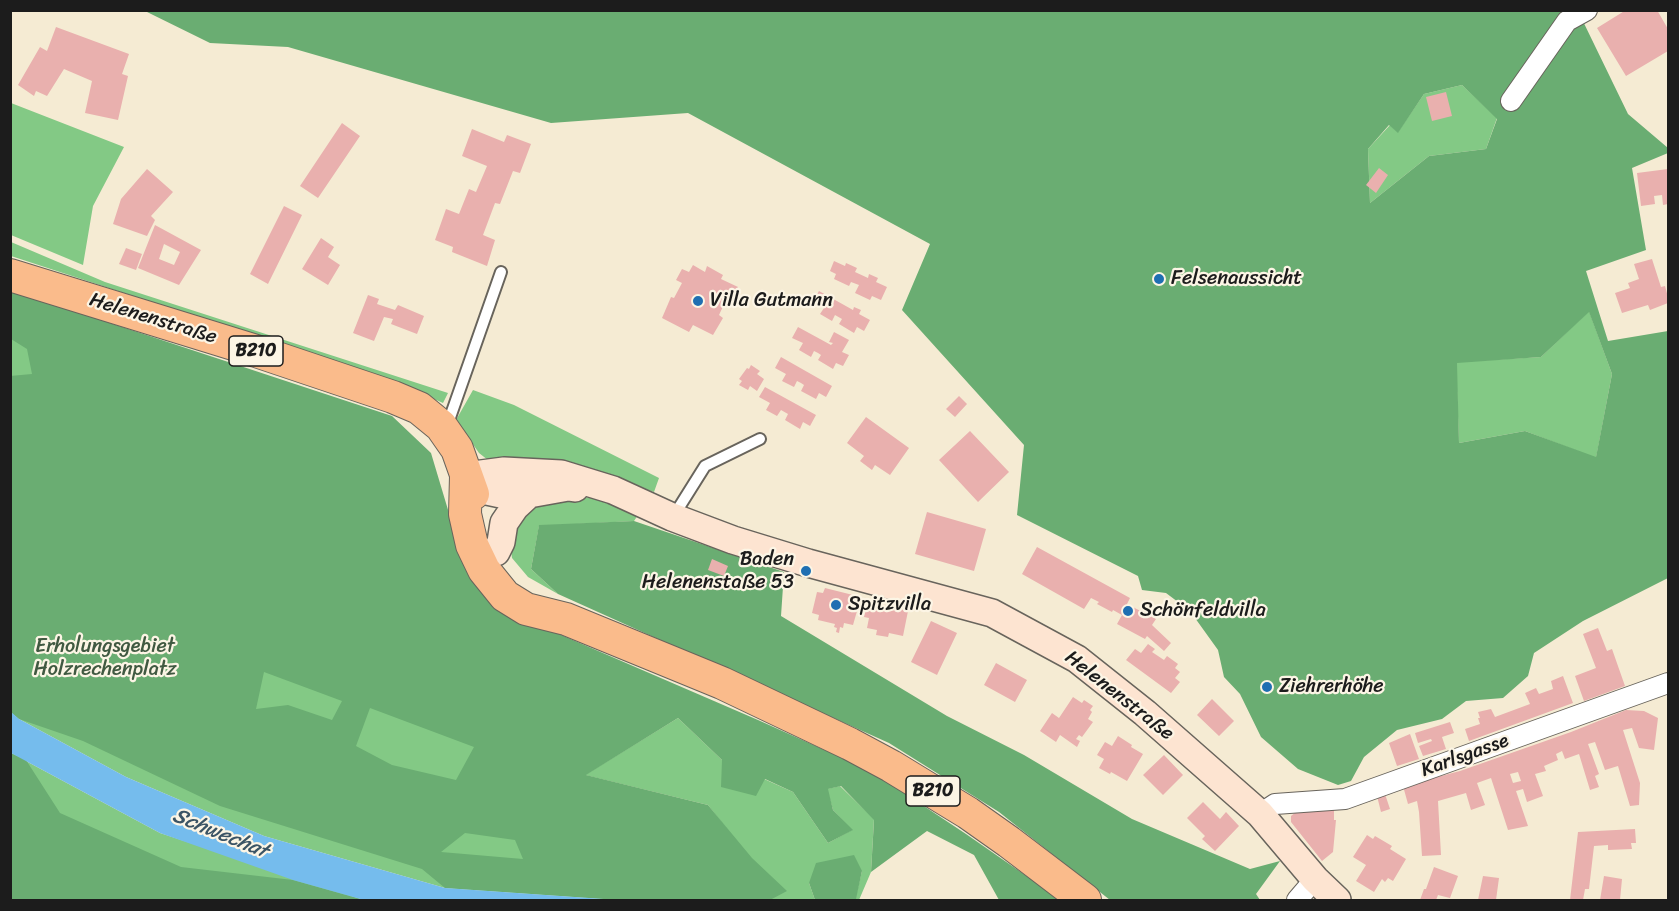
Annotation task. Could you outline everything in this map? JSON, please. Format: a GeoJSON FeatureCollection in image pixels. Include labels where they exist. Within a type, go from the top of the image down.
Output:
{"type":"FeatureCollection","features":[{"type":"Feature","properties":{"kind":"main road","name":"Helenenstraße"},"geometry":{"type":"LineString","coordinates":[[10,275],[256,351],[393,397],[419,408],[441,426],[457,449],[496,552]]}},
{"type":"Feature","properties":{"kind":"main road","name":"B210"},"geometry":{"type":"LineString","coordinates":[[466,476],[465,514],[472,545],[484,570],[505,596],[526,609],[566,619],[722,683],[891,766],[968,813],[1085,900]]}},
{"type":"Feature","properties":{"kind":"main road","name":"B210"},"geometry":{"type":"LineString","coordinates":[[496,552],[518,581],[566,619]]}},
{"type":"Feature","properties":{"kind":"street"},"geometry":{"type":"LineString","coordinates":[[1511,101],[1567,21],[1587,10]]}},
{"type":"Feature","properties":{"kind":"street","name":"Helenenstraße"},"geometry":{"type":"LineString","coordinates":[[466,476],[504,471],[561,474],[613,490],[672,517],[733,540],[992,613],[1077,659],[1145,713],[1260,814],[1315,879],[1337,900]]}},
{"type":"Feature","properties":{"kind":"street","name":"Helenenstraße"},"geometry":{"type":"LineString","coordinates":[[466,476],[487,491],[501,494],[529,494],[568,487],[613,490]]}},
{"type":"Feature","properties":{"kind":"street"},"geometry":{"type":"LineString","coordinates":[[496,552],[501,542],[504,523],[515,507],[529,494]]}},
{"type":"Feature","properties":{"kind":"street","name":"Karlsgasse"},"geometry":{"type":"LineString","coordinates":[[1260,814],[1275,804],[1345,799],[1668,683]]}},
{"type":"Feature","properties":{"kind":"street"},"geometry":{"type":"LineString","coordinates":[[1297,900],[1315,879]]}},
{"type":"Feature","properties":{"kind":"lane"},"geometry":{"type":"LineString","coordinates":[[445,432],[501,272]]}},
{"type":"Feature","properties":{"kind":"lane"},"geometry":{"type":"LineString","coordinates":[[672,517],[705,465],[760,439]]}},
{"type":"Feature","properties":{"kind":"green space"},"geometry":{"type":"Polygon","coordinates":[[[145,11],[1578,11],[1628,114],[1668,148],[1668,153],[1632,168],[1646,250],[1586,271],[1608,341],[1668,331],[1668,578],[1583,621],[1534,653],[1528,676],[1503,698],[1466,701],[1442,719],[1397,730],[1364,757],[1351,781],[1338,785],[1298,769],[1261,737],[1240,694],[1224,677],[1218,650],[1190,611],[1166,593],[1142,590],[1138,576],[1017,515],[1024,445],[902,310],[930,244],[688,113],[551,123],[288,47],[210,43],[145,11]],[[1462,85],[1424,94],[1398,133],[1389,125],[1368,149],[1370,203],[1429,156],[1486,149],[1497,119],[1462,85]],[[1589,312],[1541,357],[1457,363],[1459,443],[1525,431],[1596,457],[1612,374],[1589,312]]]}},
{"type":"Feature","properties":{"kind":"green space"},"geometry":{"type":"Polygon","coordinates":[[[1462,85],[1497,118],[1486,149],[1429,156],[1370,203],[1368,149],[1390,125],[1398,132],[1424,94],[1462,85]]]}},
{"type":"Feature","properties":{"kind":"green space"},"geometry":{"type":"Polygon","coordinates":[[[11,103],[124,147],[93,206],[83,265],[11,235],[11,103]]]}},
{"type":"Feature","properties":{"kind":"green space"},"geometry":{"type":"Polygon","coordinates":[[[11,242],[105,282],[448,393],[443,403],[393,381],[11,256],[11,242]]]}},
{"type":"Feature","properties":{"kind":"green space"},"geometry":{"type":"Polygon","coordinates":[[[10,290],[392,416],[431,453],[463,560],[501,609],[871,771],[1061,900],[999,900],[974,855],[927,831],[871,872],[874,820],[841,786],[828,789],[833,810],[853,830],[828,843],[793,792],[765,779],[756,796],[721,787],[722,760],[678,718],[586,775],[708,805],[752,858],[787,891],[770,900],[618,900],[445,888],[422,869],[220,806],[83,741],[19,719],[10,712],[10,376],[32,374],[27,349],[11,339],[10,290]],[[264,672],[256,709],[288,705],[332,720],[342,701],[264,672]],[[370,708],[356,746],[392,765],[456,780],[474,747],[370,708]],[[465,833],[441,852],[523,859],[515,840],[465,833]]]}},
{"type":"Feature","properties":{"kind":"green space","name":"Erholungsgebiet Holzrechenplatz"},"geometry":{"type":"Polygon","coordinates":[[[11,290],[548,766],[730,833],[708,805],[585,775],[678,718],[722,760],[793,792],[828,843],[852,830],[833,810],[827,789],[840,786],[874,819],[871,872],[859,900],[855,900],[862,871],[809,883],[815,900],[618,900],[445,888],[264,836],[126,777],[19,719],[11,712],[11,290]]]}},
{"type":"Feature","properties":{"kind":"green space"},"geometry":{"type":"Polygon","coordinates":[[[1589,311],[1612,374],[1596,458],[1525,431],[1459,443],[1456,362],[1541,357],[1589,311]]]}},
{"type":"Feature","properties":{"kind":"green space"},"geometry":{"type":"Polygon","coordinates":[[[473,390],[514,405],[659,478],[654,492],[590,472],[493,464],[479,453],[456,420],[473,390]]]}},
{"type":"Feature","properties":{"kind":"green space"},"geometry":{"type":"Polygon","coordinates":[[[572,496],[601,499],[638,515],[634,521],[539,526],[531,569],[558,594],[528,577],[512,558],[509,535],[531,504],[572,496]]]}},
{"type":"Feature","properties":{"kind":"green space"},"geometry":{"type":"Polygon","coordinates":[[[634,521],[784,572],[781,616],[947,716],[1024,755],[1132,819],[1250,869],[1280,861],[1256,894],[1260,900],[1110,900],[999,812],[889,743],[558,594],[531,569],[539,525],[634,521]]]}},
{"type":"Feature","properties":{"kind":"green space"},"geometry":{"type":"Polygon","coordinates":[[[11,753],[160,833],[364,900],[73,866],[11,753]]]}},
{"type":"Feature","properties":{"kind":"green space"},"geometry":{"type":"Polygon","coordinates":[[[11,753],[26,760],[60,813],[181,867],[293,880],[364,900],[11,900],[11,753]]]}},
{"type":"Feature","properties":{"kind":"green space"},"geometry":{"type":"Polygon","coordinates":[[[854,855],[862,871],[856,899],[815,900],[809,883],[816,863],[854,855]]]}},
{"type":"Feature","properties":{"kind":"water","name":"Schwechat"},"geometry":{"type":"Polygon","coordinates":[[[11,712],[19,719],[126,777],[264,836],[445,888],[618,900],[364,900],[293,880],[160,833],[11,753],[11,712]]]}},
{"type":"Feature","properties":{"kind":"building"},"geometry":{"type":"Polygon","coordinates":[[[1626,10],[1657,10],[1668,29],[1668,51],[1626,76],[1597,28],[1626,10]]]}},
{"type":"Feature","properties":{"kind":"building"},"geometry":{"type":"Polygon","coordinates":[[[56,27],[129,54],[122,74],[128,76],[118,120],[85,113],[92,81],[64,69],[47,96],[36,91],[34,96],[18,85],[40,47],[47,51],[56,27]]]}},
{"type":"Feature","properties":{"kind":"building"},"geometry":{"type":"Polygon","coordinates":[[[1446,92],[1452,116],[1432,121],[1426,97],[1446,92]]]}},
{"type":"Feature","properties":{"kind":"building"},"geometry":{"type":"Polygon","coordinates":[[[342,123],[360,136],[318,198],[300,186],[342,123]]]}},
{"type":"Feature","properties":{"kind":"building"},"geometry":{"type":"Polygon","coordinates":[[[472,129],[504,142],[507,135],[531,144],[520,173],[513,171],[500,204],[495,203],[483,235],[495,240],[487,266],[452,252],[453,247],[435,240],[446,209],[459,214],[469,189],[476,192],[487,166],[462,156],[472,129]]]}},
{"type":"Feature","properties":{"kind":"building"},"geometry":{"type":"Polygon","coordinates":[[[1379,168],[1388,175],[1376,193],[1366,185],[1379,168]]]}},
{"type":"Feature","properties":{"kind":"building"},"geometry":{"type":"Polygon","coordinates":[[[147,169],[173,192],[151,216],[155,220],[147,236],[113,224],[121,199],[147,169]]]}},
{"type":"Feature","properties":{"kind":"building"},"geometry":{"type":"Polygon","coordinates":[[[1668,169],[1668,204],[1663,205],[1662,195],[1654,196],[1655,204],[1641,206],[1637,173],[1668,169]]]}},
{"type":"Feature","properties":{"kind":"building"},"geometry":{"type":"Polygon","coordinates":[[[284,206],[302,215],[268,284],[250,274],[284,206]]]}},
{"type":"Feature","properties":{"kind":"building"},"geometry":{"type":"Polygon","coordinates":[[[155,225],[201,250],[179,285],[138,268],[155,225]],[[164,244],[159,259],[174,265],[180,252],[164,244]]]}},
{"type":"Feature","properties":{"kind":"building"},"geometry":{"type":"Polygon","coordinates":[[[321,238],[334,247],[328,257],[340,265],[328,285],[302,269],[321,238]]]}},
{"type":"Feature","properties":{"kind":"building"},"geometry":{"type":"Polygon","coordinates":[[[126,248],[142,254],[136,270],[119,264],[126,248]]]}},
{"type":"Feature","properties":{"kind":"building"},"geometry":{"type":"Polygon","coordinates":[[[1652,259],[1661,287],[1665,286],[1668,303],[1650,310],[1648,305],[1622,313],[1615,293],[1630,288],[1628,283],[1639,279],[1634,264],[1652,259]]]}},
{"type":"Feature","properties":{"kind":"building"},"geometry":{"type":"Polygon","coordinates":[[[834,261],[857,268],[855,272],[868,278],[869,274],[878,278],[876,282],[887,287],[881,300],[872,296],[870,300],[855,293],[859,285],[851,282],[849,286],[834,279],[836,274],[830,271],[834,261]]]}},
{"type":"Feature","properties":{"kind":"building","name":"Villa Gutmann"},"geometry":{"type":"Polygon","coordinates":[[[693,265],[705,272],[707,266],[723,275],[721,279],[738,287],[730,301],[726,300],[719,315],[723,318],[713,335],[693,325],[689,332],[662,318],[671,297],[674,298],[682,283],[676,280],[682,269],[689,272],[693,265]]]}},
{"type":"Feature","properties":{"kind":"building"},"geometry":{"type":"Polygon","coordinates":[[[819,291],[853,310],[854,307],[861,310],[859,314],[870,320],[864,331],[857,327],[854,333],[839,324],[842,319],[835,315],[832,321],[820,314],[824,308],[813,302],[819,291]]]}},
{"type":"Feature","properties":{"kind":"building"},"geometry":{"type":"Polygon","coordinates":[[[368,295],[379,299],[377,304],[395,310],[398,305],[424,316],[417,334],[391,324],[393,319],[384,317],[374,341],[353,333],[368,295]]]}},
{"type":"Feature","properties":{"kind":"building"},"geometry":{"type":"Polygon","coordinates":[[[798,327],[831,345],[833,343],[829,342],[834,332],[849,340],[842,352],[849,355],[843,366],[836,363],[833,369],[818,360],[821,355],[818,353],[814,351],[811,357],[799,350],[803,343],[792,338],[798,327]]]}},
{"type":"Feature","properties":{"kind":"building"},"geometry":{"type":"Polygon","coordinates":[[[781,357],[832,386],[826,397],[819,393],[816,399],[801,391],[804,385],[801,383],[797,381],[794,387],[782,381],[786,374],[775,368],[781,357]]]}},
{"type":"Feature","properties":{"kind":"building"},"geometry":{"type":"Polygon","coordinates":[[[751,365],[760,371],[757,374],[764,379],[757,391],[750,386],[748,390],[739,385],[742,381],[739,379],[751,365]]]}},
{"type":"Feature","properties":{"kind":"building"},"geometry":{"type":"Polygon","coordinates":[[[765,387],[816,415],[810,426],[803,422],[800,429],[785,420],[788,414],[781,410],[777,416],[766,410],[770,403],[759,397],[765,387]]]}},
{"type":"Feature","properties":{"kind":"building"},"geometry":{"type":"Polygon","coordinates":[[[959,396],[967,404],[955,417],[946,409],[959,396]]]}},
{"type":"Feature","properties":{"kind":"building"},"geometry":{"type":"Polygon","coordinates":[[[866,417],[909,448],[890,475],[875,465],[872,470],[860,461],[864,456],[847,443],[866,417]]]}},
{"type":"Feature","properties":{"kind":"building"},"geometry":{"type":"Polygon","coordinates":[[[970,431],[1009,472],[978,502],[939,460],[970,431]]]}},
{"type":"Feature","properties":{"kind":"building"},"geometry":{"type":"Polygon","coordinates":[[[927,512],[986,529],[974,571],[915,554],[927,512]]]}},
{"type":"Feature","properties":{"kind":"building"},"geometry":{"type":"Polygon","coordinates":[[[1037,547],[1130,598],[1127,604],[1156,619],[1152,625],[1171,643],[1164,651],[1147,636],[1145,639],[1117,624],[1122,615],[1097,604],[1099,602],[1091,598],[1084,609],[1022,574],[1037,547]]]}},
{"type":"Feature","properties":{"kind":"building"},"geometry":{"type":"Polygon","coordinates":[[[712,559],[728,566],[724,576],[708,570],[712,559]]]}},
{"type":"Feature","properties":{"kind":"building","name":"Spitzvilla"},"geometry":{"type":"Polygon","coordinates":[[[825,588],[861,597],[853,625],[844,623],[839,633],[836,632],[835,624],[818,620],[819,615],[812,613],[817,592],[823,593],[825,588]]]}},
{"type":"Feature","properties":{"kind":"building"},"geometry":{"type":"Polygon","coordinates":[[[868,601],[908,611],[903,636],[889,633],[888,637],[876,635],[877,630],[867,628],[869,618],[864,617],[868,601]]]}},
{"type":"Feature","properties":{"kind":"building"},"geometry":{"type":"Polygon","coordinates":[[[931,621],[957,633],[937,675],[911,662],[931,621]]]}},
{"type":"Feature","properties":{"kind":"building"},"geometry":{"type":"Polygon","coordinates":[[[1598,628],[1607,651],[1612,649],[1625,686],[1584,701],[1575,676],[1596,668],[1583,634],[1598,628]]]}},
{"type":"Feature","properties":{"kind":"building"},"geometry":{"type":"Polygon","coordinates":[[[1148,644],[1155,649],[1152,652],[1164,660],[1167,656],[1178,664],[1175,668],[1180,672],[1175,678],[1180,682],[1171,693],[1126,660],[1135,649],[1141,653],[1148,644]]]}},
{"type":"Feature","properties":{"kind":"building"},"geometry":{"type":"Polygon","coordinates":[[[996,663],[1027,680],[1015,702],[984,685],[996,663]]]}},
{"type":"Feature","properties":{"kind":"building"},"geometry":{"type":"Polygon","coordinates":[[[1563,676],[1573,703],[1469,741],[1465,729],[1480,724],[1478,712],[1491,709],[1495,717],[1530,704],[1525,693],[1536,688],[1539,694],[1553,689],[1551,681],[1563,676]]]}},
{"type":"Feature","properties":{"kind":"building"},"geometry":{"type":"Polygon","coordinates":[[[1073,697],[1093,706],[1088,719],[1093,722],[1082,737],[1079,735],[1076,739],[1080,741],[1077,747],[1060,735],[1056,742],[1040,731],[1052,713],[1059,718],[1073,697]]]}},
{"type":"Feature","properties":{"kind":"building"},"geometry":{"type":"Polygon","coordinates":[[[1212,699],[1234,721],[1219,736],[1197,715],[1212,699]]]}},
{"type":"Feature","properties":{"kind":"building"},"geometry":{"type":"Polygon","coordinates":[[[1626,710],[1644,711],[1658,718],[1654,750],[1639,748],[1632,728],[1623,730],[1640,783],[1639,805],[1630,806],[1618,766],[1605,770],[1595,742],[1588,744],[1599,774],[1595,776],[1599,787],[1590,790],[1579,754],[1565,759],[1562,751],[1556,754],[1558,760],[1544,766],[1546,771],[1535,774],[1543,796],[1527,802],[1523,789],[1516,791],[1528,826],[1508,830],[1491,778],[1477,783],[1485,805],[1471,810],[1466,793],[1438,801],[1441,855],[1422,856],[1417,801],[1408,804],[1403,786],[1460,771],[1626,710]],[[1518,772],[1510,774],[1513,783],[1521,781],[1518,772]]]}},
{"type":"Feature","properties":{"kind":"building"},"geometry":{"type":"Polygon","coordinates":[[[1450,722],[1454,733],[1442,737],[1446,749],[1423,756],[1419,746],[1432,741],[1431,739],[1418,743],[1415,733],[1450,722]]]}},
{"type":"Feature","properties":{"kind":"building"},"geometry":{"type":"Polygon","coordinates":[[[1410,734],[1419,759],[1397,766],[1389,743],[1410,734]]]}},
{"type":"Feature","properties":{"kind":"building"},"geometry":{"type":"Polygon","coordinates":[[[1118,736],[1143,754],[1127,781],[1099,768],[1104,759],[1097,755],[1105,742],[1112,746],[1118,736]]]}},
{"type":"Feature","properties":{"kind":"building"},"geometry":{"type":"Polygon","coordinates":[[[1164,755],[1183,775],[1163,795],[1143,775],[1164,755]]]}},
{"type":"Feature","properties":{"kind":"building"},"geometry":{"type":"Polygon","coordinates":[[[1385,794],[1390,809],[1381,812],[1377,796],[1385,794]]]}},
{"type":"Feature","properties":{"kind":"building"},"geometry":{"type":"Polygon","coordinates":[[[1203,802],[1220,819],[1226,812],[1239,826],[1215,851],[1202,839],[1205,836],[1187,818],[1203,802]]]}},
{"type":"Feature","properties":{"kind":"building"},"geometry":{"type":"Polygon","coordinates":[[[1334,806],[1334,820],[1336,820],[1333,852],[1322,861],[1291,822],[1291,816],[1302,807],[1334,806]]]}},
{"type":"Feature","properties":{"kind":"building"},"geometry":{"type":"Polygon","coordinates":[[[1635,829],[1636,843],[1631,843],[1632,849],[1608,850],[1608,845],[1594,846],[1589,889],[1585,889],[1583,900],[1570,900],[1578,832],[1635,829]]]}},
{"type":"Feature","properties":{"kind":"building"},"geometry":{"type":"Polygon","coordinates":[[[1367,835],[1373,839],[1375,836],[1392,846],[1390,849],[1406,859],[1393,881],[1388,878],[1385,882],[1382,879],[1374,892],[1356,881],[1366,865],[1353,857],[1367,835]]]}},
{"type":"Feature","properties":{"kind":"building"},"geometry":{"type":"Polygon","coordinates":[[[1434,867],[1458,876],[1450,898],[1438,895],[1436,900],[1420,900],[1426,889],[1434,867]]]}},
{"type":"Feature","properties":{"kind":"building"},"geometry":{"type":"Polygon","coordinates":[[[1483,876],[1499,878],[1496,900],[1478,900],[1483,876]]]}},
{"type":"Feature","properties":{"kind":"building"},"geometry":{"type":"Polygon","coordinates":[[[1604,876],[1622,879],[1620,900],[1600,900],[1604,876]]]}},
{"type":"Feature","properties":{"kind":"place","name":"Felsenaussicht"},"geometry":{"type":"Point","coordinates":[1159,279]}},
{"type":"Feature","properties":{"kind":"place","name":"Villa Gutmann"},"geometry":{"type":"Point","coordinates":[698,301]}},
{"type":"Feature","properties":{"kind":"place","name":"Baden Helenenstaße 53"},"geometry":{"type":"Point","coordinates":[806,571]}},
{"type":"Feature","properties":{"kind":"place","name":"Spitzvilla"},"geometry":{"type":"Point","coordinates":[836,605]}},
{"type":"Feature","properties":{"kind":"place","name":"Schönfeldvilla"},"geometry":{"type":"Point","coordinates":[1128,611]}},
{"type":"Feature","properties":{"kind":"place","name":"Ziehrerhöhe"},"geometry":{"type":"Point","coordinates":[1267,687]}}]}
